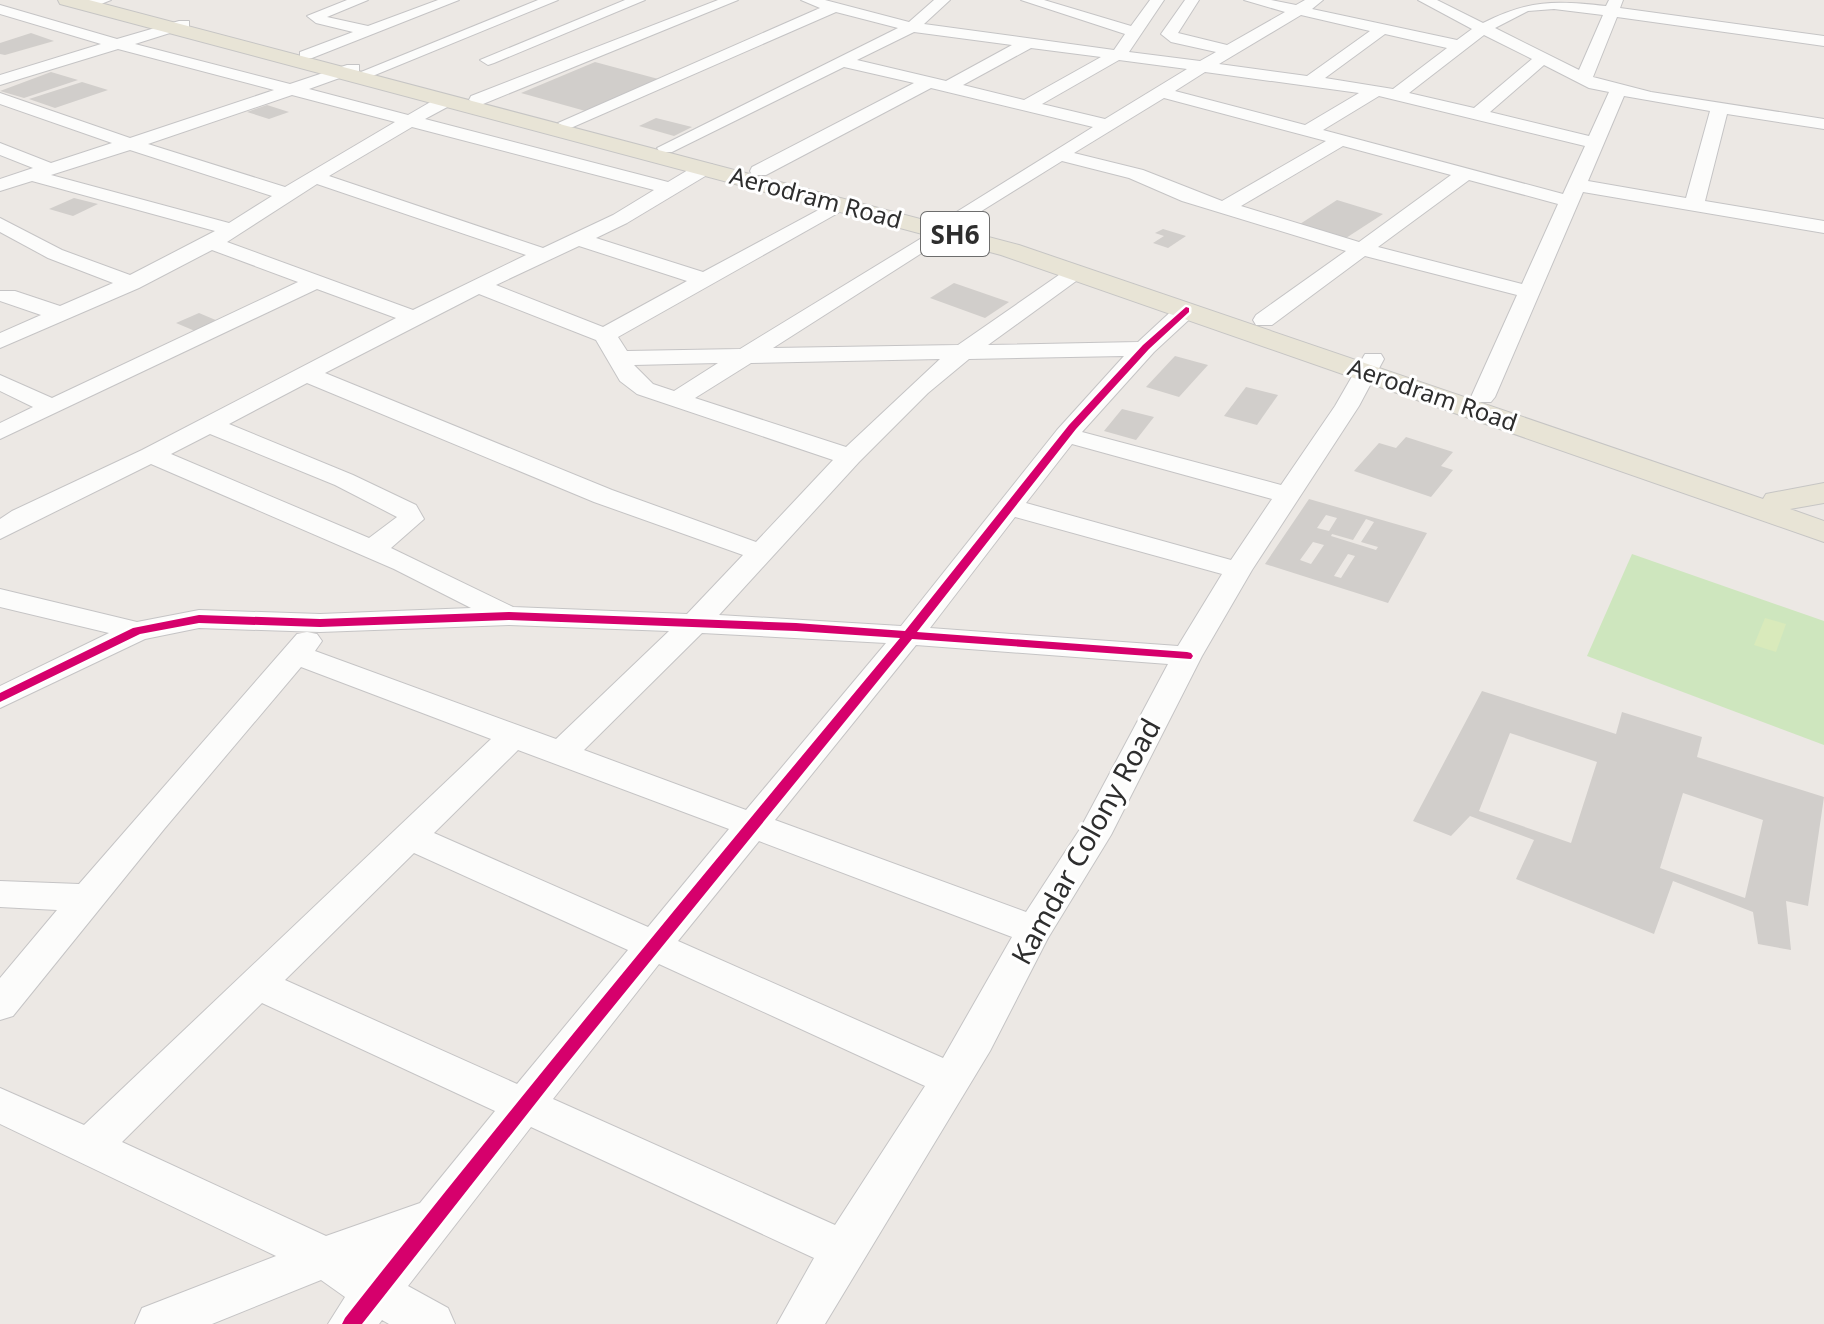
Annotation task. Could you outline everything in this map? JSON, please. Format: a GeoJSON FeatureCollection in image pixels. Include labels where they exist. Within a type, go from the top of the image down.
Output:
{"type":"FeatureCollection","features":[{"type":"Feature","properties":{"kind":"main road","name":"Aerodram Road"},"geometry":{"type":"LineString","coordinates":[[92,1],[353,72],[567,123],[844,204],[947,226],[1186,310],[1483,397],[1824,516]]}},
{"type":"Feature","properties":{"kind":"main road","name":"Aerodram Road"},"geometry":{"type":"LineString","coordinates":[[176,26],[306,55],[445,101],[759,171],[1264,320],[1370,365],[1824,532]]}},
{"type":"Feature","properties":{"kind":"main road"},"geometry":{"type":"LineString","coordinates":[[1778,501],[1824,493]]}},
{"type":"Feature","properties":{"kind":"street"},"geometry":{"type":"LineString","coordinates":[[361,0],[318,18],[370,31]]}},
{"type":"Feature","properties":{"kind":"street"},"geometry":{"type":"LineString","coordinates":[[306,55],[452,0]]}},
{"type":"Feature","properties":{"kind":"street"},"geometry":{"type":"LineString","coordinates":[[0,185],[353,72],[551,0]]}},
{"type":"Feature","properties":{"kind":"street"},"geometry":{"type":"LineString","coordinates":[[477,100],[731,0]]}},
{"type":"Feature","properties":{"kind":"street"},"geometry":{"type":"LineString","coordinates":[[808,0],[912,27],[1398,93],[1595,143]]}},
{"type":"Feature","properties":{"kind":"street"},"geometry":{"type":"LineString","coordinates":[[1028,0],[1134,32]]}},
{"type":"Feature","properties":{"kind":"street"},"geometry":{"type":"LineString","coordinates":[[1192,0],[1169,34],[1190,43],[1230,50]]}},
{"type":"Feature","properties":{"kind":"street"},"geometry":{"type":"LineString","coordinates":[[1251,0],[1461,46]]}},
{"type":"Feature","properties":{"kind":"street"},"geometry":{"type":"LineString","coordinates":[[674,401],[1107,125],[1316,0]]}},
{"type":"Feature","properties":{"kind":"street"},"geometry":{"type":"LineString","coordinates":[[1429,1],[1542,59],[1618,91],[1824,124]]}},
{"type":"Feature","properties":{"kind":"street"},"geometry":{"type":"LineString","coordinates":[[488,60],[652,2],[697,13]]}},
{"type":"Feature","properties":{"kind":"street"},"geometry":{"type":"LineString","coordinates":[[0,531],[21,517],[151,455],[671,189],[685,156],[841,61],[912,27],[934,2]]}},
{"type":"Feature","properties":{"kind":"street"},"geometry":{"type":"LineString","coordinates":[[1026,106],[1120,53],[1148,4]]}},
{"type":"Feature","properties":{"kind":"street"},"geometry":{"type":"LineString","coordinates":[[1398,93],[1484,30],[1523,8],[1538,5],[1614,6],[1824,41]]}},
{"type":"Feature","properties":{"kind":"street"},"geometry":{"type":"LineString","coordinates":[[1584,79],[1614,6]]}},
{"type":"Feature","properties":{"kind":"street"},"geometry":{"type":"LineString","coordinates":[[567,123],[834,7]]}},
{"type":"Feature","properties":{"kind":"street"},"geometry":{"type":"LineString","coordinates":[[0,9],[116,44],[671,189]]}},
{"type":"Feature","properties":{"kind":"street"},"geometry":{"type":"LineString","coordinates":[[0,80],[176,26]]}},
{"type":"Feature","properties":{"kind":"street"},"geometry":{"type":"LineString","coordinates":[[1312,80],[1381,30]]}},
{"type":"Feature","properties":{"kind":"street"},"geometry":{"type":"LineString","coordinates":[[948,87],[1030,42]]}},
{"type":"Feature","properties":{"kind":"street"},"geometry":{"type":"LineString","coordinates":[[1479,113],[1542,59]]}},
{"type":"Feature","properties":{"kind":"street"},"geometry":{"type":"LineString","coordinates":[[841,61],[1107,125]]}},
{"type":"Feature","properties":{"kind":"street"},"geometry":{"type":"LineString","coordinates":[[759,171],[929,82]]}},
{"type":"Feature","properties":{"kind":"street"},"geometry":{"type":"LineString","coordinates":[[1308,131],[1376,90]]}},
{"type":"Feature","properties":{"kind":"street"},"geometry":{"type":"LineString","coordinates":[[1483,397],[1618,91]]}},
{"type":"Feature","properties":{"kind":"street"},"geometry":{"type":"LineString","coordinates":[[1161,92],[1466,173],[1573,193],[1694,205],[1824,227]]}},
{"type":"Feature","properties":{"kind":"street"},"geometry":{"type":"LineString","coordinates":[[0,98],[208,171],[287,194]]}},
{"type":"Feature","properties":{"kind":"street"},"geometry":{"type":"LineString","coordinates":[[0,341],[131,283],[211,243],[314,177],[445,101]]}},
{"type":"Feature","properties":{"kind":"street"},"geometry":{"type":"LineString","coordinates":[[1694,205],[1720,108]]}},
{"type":"Feature","properties":{"kind":"street"},"geometry":{"type":"LineString","coordinates":[[685,156],[736,128]]}},
{"type":"Feature","properties":{"kind":"street"},"geometry":{"type":"LineString","coordinates":[[1224,208],[1341,140]]}},
{"type":"Feature","properties":{"kind":"street"},"geometry":{"type":"LineString","coordinates":[[0,148],[40,172],[233,230]]}},
{"type":"Feature","properties":{"kind":"street"},"geometry":{"type":"LineString","coordinates":[[1059,155],[1136,174],[1224,208],[1362,249],[1530,292]]}},
{"type":"Feature","properties":{"kind":"street"},"geometry":{"type":"LineString","coordinates":[[1264,320],[1466,173]]}},
{"type":"Feature","properties":{"kind":"street"},"geometry":{"type":"LineString","coordinates":[[314,177],[545,255]]}},
{"type":"Feature","properties":{"kind":"street"},"geometry":{"type":"LineString","coordinates":[[604,335],[844,204]]}},
{"type":"Feature","properties":{"kind":"street"},"geometry":{"type":"LineString","coordinates":[[0,224],[55,254],[131,283]]}},
{"type":"Feature","properties":{"kind":"street"},"geometry":{"type":"LineString","coordinates":[[578,239],[706,280]]}},
{"type":"Feature","properties":{"kind":"street"},"geometry":{"type":"LineString","coordinates":[[211,243],[415,318]]}},
{"type":"Feature","properties":{"kind":"street"},"geometry":{"type":"LineString","coordinates":[[561,753],[695,623],[850,457],[920,388],[963,352],[1076,272]]}},
{"type":"Feature","properties":{"kind":"street"},"geometry":{"type":"LineString","coordinates":[[0,432],[318,281]]}},
{"type":"Feature","properties":{"kind":"street"},"geometry":{"type":"LineString","coordinates":[[479,286],[604,335],[629,380],[674,401],[850,457]]}},
{"type":"Feature","properties":{"kind":"street"},"geometry":{"type":"LineString","coordinates":[[7,296],[61,314]]}},
{"type":"Feature","properties":{"kind":"street"},"geometry":{"type":"LineString","coordinates":[[363,1308],[524,1105],[910,634],[1066,435],[1141,349],[1186,310]]}},
{"type":"Feature","properties":{"kind":"street"},"geometry":{"type":"LineString","coordinates":[[619,358],[1141,349]]}},
{"type":"Feature","properties":{"kind":"street","name":"Kamdar Colony Road"},"geometry":{"type":"LineString","coordinates":[[800,1324],[843,1250],[976,1040],[1034,930],[1120,790],[1187,656],[1238,570],[1370,365]]}},
{"type":"Feature","properties":{"kind":"street"},"geometry":{"type":"LineString","coordinates":[[308,375],[603,496],[762,553]]}},
{"type":"Feature","properties":{"kind":"street"},"geometry":{"type":"LineString","coordinates":[[0,382],[50,406]]}},
{"type":"Feature","properties":{"kind":"street"},"geometry":{"type":"LineString","coordinates":[[210,425],[344,480],[407,511],[411,519],[407,525],[371,550]]}},
{"type":"Feature","properties":{"kind":"street"},"geometry":{"type":"LineString","coordinates":[[1066,435],[1288,495]]}},
{"type":"Feature","properties":{"kind":"street"},"geometry":{"type":"LineString","coordinates":[[151,455],[371,550],[509,616]]}},
{"type":"Feature","properties":{"kind":"street"},"geometry":{"type":"LineString","coordinates":[[1010,507],[1238,570]]}},
{"type":"Feature","properties":{"kind":"street"},"geometry":{"type":"LineString","coordinates":[[0,598],[137,631]]}},
{"type":"Feature","properties":{"kind":"street"},"geometry":{"type":"LineString","coordinates":[[0,698],[137,631],[199,619],[320,623],[509,616],[910,634],[1187,656]]}},
{"type":"Feature","properties":{"kind":"street"},"geometry":{"type":"LineString","coordinates":[[0,1005],[87,898],[297,655],[320,623]]}},
{"type":"Feature","properties":{"kind":"street"},"geometry":{"type":"LineString","coordinates":[[297,655],[1034,930]]}},
{"type":"Feature","properties":{"kind":"street"},"geometry":{"type":"LineString","coordinates":[[90,1146],[514,735]]}},
{"type":"Feature","properties":{"kind":"street"},"geometry":{"type":"LineString","coordinates":[[409,836],[951,1079]]}},
{"type":"Feature","properties":{"kind":"street"},"geometry":{"type":"LineString","coordinates":[[0,894],[87,898]]}},
{"type":"Feature","properties":{"kind":"street"},"geometry":{"type":"LineString","coordinates":[[257,984],[843,1250]]}},
{"type":"Feature","properties":{"kind":"street"},"geometry":{"type":"LineString","coordinates":[[0,1105],[325,1257],[363,1308],[432,1324]]}},
{"type":"Feature","properties":{"kind":"street"},"geometry":{"type":"LineString","coordinates":[[158,1324],[325,1257],[433,1218]]}},
{"type":"Feature","properties":{"kind":"green space"},"geometry":{"type":"Polygon","coordinates":[[[1632,554],[1824,621],[1824,745],[1587,656],[1632,554]]]}},
{"type":"Feature","properties":{"kind":"green space"},"geometry":{"type":"Polygon","coordinates":[[[1765,618],[1786,624],[1776,652],[1754,645],[1765,618]]]}},
{"type":"Feature","properties":{"kind":"building"},"geometry":{"type":"Polygon","coordinates":[[[31,33],[54,41],[0,54],[0,43],[31,33]]]}},
{"type":"Feature","properties":{"kind":"building"},"geometry":{"type":"Polygon","coordinates":[[[595,62],[662,80],[589,112],[521,93],[595,62]]]}},
{"type":"Feature","properties":{"kind":"building"},"geometry":{"type":"Polygon","coordinates":[[[51,72],[78,80],[24,98],[0,91],[51,72]]]}},
{"type":"Feature","properties":{"kind":"building"},"geometry":{"type":"Polygon","coordinates":[[[82,82],[108,90],[55,108],[29,99],[82,82]]]}},
{"type":"Feature","properties":{"kind":"building"},"geometry":{"type":"Polygon","coordinates":[[[267,105],[289,112],[269,119],[247,112],[267,105]]]}},
{"type":"Feature","properties":{"kind":"building"},"geometry":{"type":"Polygon","coordinates":[[[656,118],[692,127],[674,136],[639,126],[656,118]]]}},
{"type":"Feature","properties":{"kind":"building"},"geometry":{"type":"Polygon","coordinates":[[[74,198],[98,204],[73,216],[49,209],[74,198]]]}},
{"type":"Feature","properties":{"kind":"building"},"geometry":{"type":"Polygon","coordinates":[[[1337,200],[1383,214],[1346,238],[1300,224],[1337,200]]]}},
{"type":"Feature","properties":{"kind":"building"},"geometry":{"type":"Polygon","coordinates":[[[1163,229],[1186,236],[1168,248],[1153,243],[1164,236],[1155,233],[1163,229]]]}},
{"type":"Feature","properties":{"kind":"building"},"geometry":{"type":"Polygon","coordinates":[[[954,283],[1009,302],[985,318],[930,298],[954,283]]]}},
{"type":"Feature","properties":{"kind":"building"},"geometry":{"type":"Polygon","coordinates":[[[199,313],[218,321],[195,331],[176,323],[199,313]]]}},
{"type":"Feature","properties":{"kind":"building"},"geometry":{"type":"Polygon","coordinates":[[[1175,356],[1208,365],[1179,397],[1146,387],[1175,356]]]}},
{"type":"Feature","properties":{"kind":"building"},"geometry":{"type":"Polygon","coordinates":[[[1246,387],[1278,395],[1257,425],[1224,416],[1246,387]]]}},
{"type":"Feature","properties":{"kind":"building"},"geometry":{"type":"Polygon","coordinates":[[[1122,409],[1154,417],[1136,440],[1104,431],[1122,409]]]}},
{"type":"Feature","properties":{"kind":"building"},"geometry":{"type":"Polygon","coordinates":[[[1406,437],[1453,452],[1441,466],[1453,470],[1431,497],[1354,471],[1379,443],[1396,448],[1406,437]]]}},
{"type":"Feature","properties":{"kind":"building"},"geometry":{"type":"Polygon","coordinates":[[[1309,499],[1427,533],[1388,603],[1265,564],[1309,499]],[[1326,515],[1317,528],[1329,531],[1337,518],[1326,515]],[[1366,519],[1353,540],[1331,536],[1376,550],[1378,547],[1361,542],[1374,522],[1366,519]],[[1313,542],[1300,560],[1311,564],[1324,545],[1313,542]],[[1348,554],[1334,576],[1341,578],[1355,556],[1348,554]]]}},
{"type":"Feature","properties":{"kind":"building"},"geometry":{"type":"Polygon","coordinates":[[[1482,691],[1616,734],[1622,712],[1702,737],[1697,757],[1824,797],[1808,906],[1786,901],[1791,950],[1758,944],[1753,912],[1673,881],[1654,934],[1516,879],[1534,840],[1470,816],[1451,836],[1413,821],[1482,691]],[[1510,733],[1479,811],[1571,843],[1597,762],[1510,733]],[[1683,793],[1660,868],[1745,898],[1763,820],[1683,793]]]}},
{"type":"Feature","properties":{"kind":"cycle path"},"geometry":{"type":"LineString","coordinates":[[351,1324],[556,1066],[938,599],[1073,427],[1108,386],[1186,310]]}},
{"type":"Feature","properties":{"kind":"cycle path"},"geometry":{"type":"LineString","coordinates":[[0,698],[137,631],[199,619],[320,623],[509,616],[796,627],[1187,656]]}}]}
